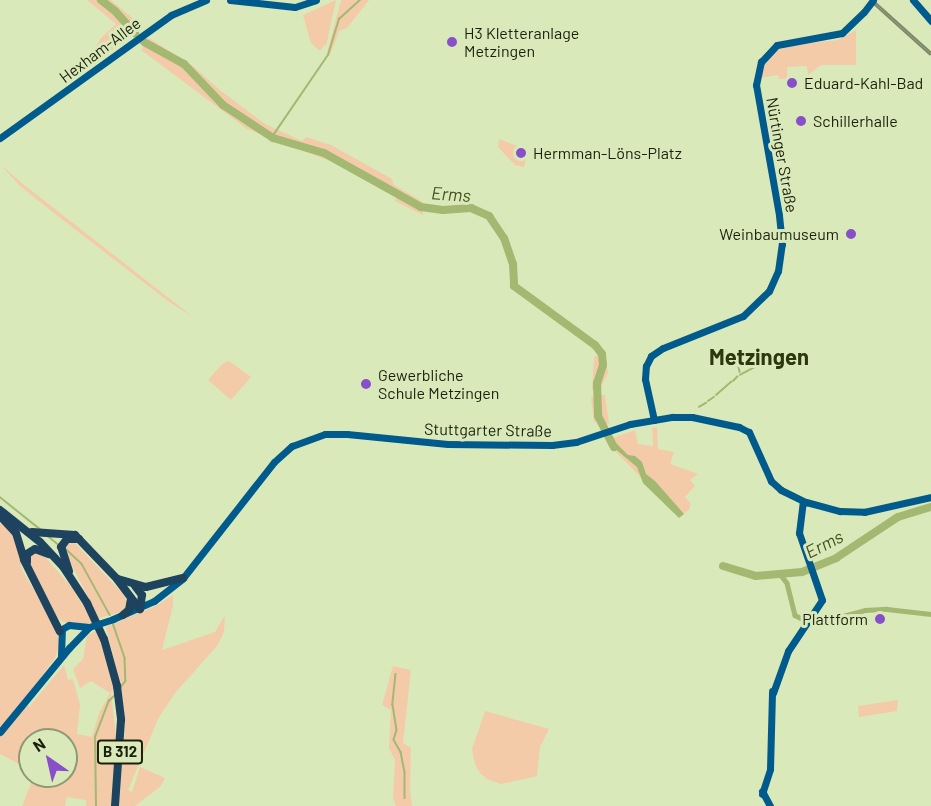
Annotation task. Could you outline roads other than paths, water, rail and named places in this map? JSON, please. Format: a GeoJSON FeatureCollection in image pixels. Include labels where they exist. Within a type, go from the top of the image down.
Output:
{"type":"FeatureCollection","features":[{"type":"Feature","properties":{"kind":"highway","name":"B 312"},"geometry":{"type":"LineString","coordinates":[[0,510],[53,555],[87,603],[104,639],[119,699],[121,738],[116,806]]}},
{"type":"Feature","properties":{"kind":"highway"},"geometry":{"type":"LineString","coordinates":[[0,516],[16,532],[27,567],[60,632]]}},
{"type":"Feature","properties":{"kind":"highway"},"geometry":{"type":"LineString","coordinates":[[27,531],[48,534],[69,533],[80,539],[117,579],[140,609]]}},
{"type":"Feature","properties":{"kind":"highway"},"geometry":{"type":"LineString","coordinates":[[71,578],[62,545],[73,537],[80,539]]}},
{"type":"Feature","properties":{"kind":"highway"},"geometry":{"type":"LineString","coordinates":[[27,567],[26,558],[30,551],[39,549],[53,555]]}},
{"type":"Feature","properties":{"kind":"highway"},"geometry":{"type":"LineString","coordinates":[[117,579],[135,586],[157,586],[183,578]]}},
{"type":"Feature","properties":{"kind":"highway"},"geometry":{"type":"LineString","coordinates":[[135,586],[142,595],[140,609]]}},
{"type":"Feature","properties":{"kind":"highway"},"geometry":{"type":"LineString","coordinates":[[123,615],[129,610],[131,599]]}},
{"type":"Feature","properties":{"kind":"highway"},"geometry":{"type":"LineString","coordinates":[[54,617],[67,625]]}},
{"type":"Feature","properties":{"kind":"main road","name":"Hexham-Allee"},"geometry":{"type":"LineString","coordinates":[[0,138],[158,23],[182,8],[206,0]]}},
{"type":"Feature","properties":{"kind":"main road"},"geometry":{"type":"LineString","coordinates":[[230,0],[295,7],[316,0]]}},
{"type":"Feature","properties":{"kind":"main road","name":"Nürtinger Straße"},"geometry":{"type":"LineString","coordinates":[[654,420],[645,379],[646,366],[651,356],[663,348],[742,316],[762,300],[771,289],[778,271],[781,232],[756,85],[760,62],[777,45],[842,33],[873,0]]}},
{"type":"Feature","properties":{"kind":"main road"},"geometry":{"type":"LineString","coordinates":[[917,3],[931,21]]}},
{"type":"Feature","properties":{"kind":"main road","name":"Hexham-Allee"},"geometry":{"type":"LineString","coordinates":[[0,144],[15,129]]}},
{"type":"Feature","properties":{"kind":"main road","name":"Stuttgarter Straße"},"geometry":{"type":"LineString","coordinates":[[183,578],[265,472],[286,451],[318,436],[347,434],[416,443],[497,446],[555,445],[598,436],[654,420],[692,417],[746,430],[755,441],[762,466],[771,481],[781,490],[803,501]]}},
{"type":"Feature","properties":{"kind":"main road"},"geometry":{"type":"LineString","coordinates":[[770,806],[762,794],[773,693],[788,651],[806,621],[820,604],[821,594],[799,532],[803,501],[848,512],[871,511],[931,496]]}},
{"type":"Feature","properties":{"kind":"main road"},"geometry":{"type":"LineString","coordinates":[[61,656],[60,632],[67,625],[89,627],[140,609],[183,578]]}},
{"type":"Feature","properties":{"kind":"main road"},"geometry":{"type":"LineString","coordinates":[[76,627],[80,635]]}},
{"type":"Feature","properties":{"kind":"main road"},"geometry":{"type":"LineString","coordinates":[[0,732],[61,656],[89,627]]}},
{"type":"Feature","properties":{"kind":"main road"},"geometry":{"type":"LineString","coordinates":[[62,641],[71,645]]}},
{"type":"Feature","properties":{"kind":"waterway","name":"Erms"},"geometry":{"type":"LineString","coordinates":[[101,0],[115,11],[135,33]]}},
{"type":"Feature","properties":{"kind":"waterway"},"geometry":{"type":"LineString","coordinates":[[272,137],[328,55],[339,19],[360,0]]}},
{"type":"Feature","properties":{"kind":"waterway","name":"Erms"},"geometry":{"type":"LineString","coordinates":[[144,42],[184,64],[223,105],[273,138],[324,153],[421,207],[443,210],[471,208],[489,216],[504,238],[513,264],[514,286],[595,345],[602,354],[603,365],[597,383],[598,416],[614,447]]}},
{"type":"Feature","properties":{"kind":"waterway"},"geometry":{"type":"LineString","coordinates":[[738,363],[740,372]]}},
{"type":"Feature","properties":{"kind":"waterway"},"geometry":{"type":"LineString","coordinates":[[740,375],[761,364]]}},
{"type":"Feature","properties":{"kind":"waterway"},"geometry":{"type":"LineString","coordinates":[[733,381],[737,377]]}},
{"type":"Feature","properties":{"kind":"waterway"},"geometry":{"type":"LineString","coordinates":[[716,395],[731,382]]}},
{"type":"Feature","properties":{"kind":"waterway"},"geometry":{"type":"LineString","coordinates":[[708,401],[714,397]]}},
{"type":"Feature","properties":{"kind":"waterway"},"geometry":{"type":"LineString","coordinates":[[699,407],[706,403]]}},
{"type":"Feature","properties":{"kind":"waterway"},"geometry":{"type":"LineString","coordinates":[[0,497],[40,529]]}},
{"type":"Feature","properties":{"kind":"waterway","name":"Erms"},"geometry":{"type":"LineString","coordinates":[[723,566],[756,576],[802,572],[836,558],[898,517],[931,507]]}},
{"type":"Feature","properties":{"kind":"waterway"},"geometry":{"type":"LineString","coordinates":[[48,536],[58,544]]}},
{"type":"Feature","properties":{"kind":"waterway"},"geometry":{"type":"LineString","coordinates":[[65,548],[82,564],[110,615]]}},
{"type":"Feature","properties":{"kind":"waterway"},"geometry":{"type":"LineString","coordinates":[[780,574],[787,583],[795,615],[812,624],[865,610],[887,609],[931,614]]}},
{"type":"Feature","properties":{"kind":"waterway"},"geometry":{"type":"LineString","coordinates":[[113,623],[125,658],[126,681],[120,689]]}},
{"type":"Feature","properties":{"kind":"waterway"},"geometry":{"type":"LineString","coordinates":[[396,674],[393,705],[397,730],[394,740],[401,752],[405,772],[405,798]]}},
{"type":"Feature","properties":{"kind":"waterway"},"geometry":{"type":"LineString","coordinates":[[96,806],[95,737],[109,701],[115,695]]}},
{"type":"Feature","properties":{"kind":"railway"},"geometry":{"type":"LineString","coordinates":[[871,0],[931,54]]}},
{"type":"Feature","properties":{"kind":"place","name":"H3 Kletteranlage Metzingen"},"geometry":{"type":"Point","coordinates":[452,42]}},
{"type":"Feature","properties":{"kind":"place","name":"Eduard-Kahl-Bad"},"geometry":{"type":"Point","coordinates":[792,83]}},
{"type":"Feature","properties":{"kind":"place","name":"Schillerhalle"},"geometry":{"type":"Point","coordinates":[801,121]}},
{"type":"Feature","properties":{"kind":"place","name":"Hermman-Löns-Platz"},"geometry":{"type":"Point","coordinates":[521,153]}},
{"type":"Feature","properties":{"kind":"place","name":"Weinbaumuseum"},"geometry":{"type":"Point","coordinates":[851,234]}},
{"type":"Feature","properties":{"kind":"place","name":"Gewerbliche Schule Metzingen"},"geometry":{"type":"Point","coordinates":[366,384]}},
{"type":"Feature","properties":{"kind":"place","name":"Plattform"},"geometry":{"type":"Point","coordinates":[880,619]}},
{"type":"Feature","properties":{"kind":"district","name":"Metzingen"},"geometry":{"type":"Point","coordinates":[759,357]}}]}
